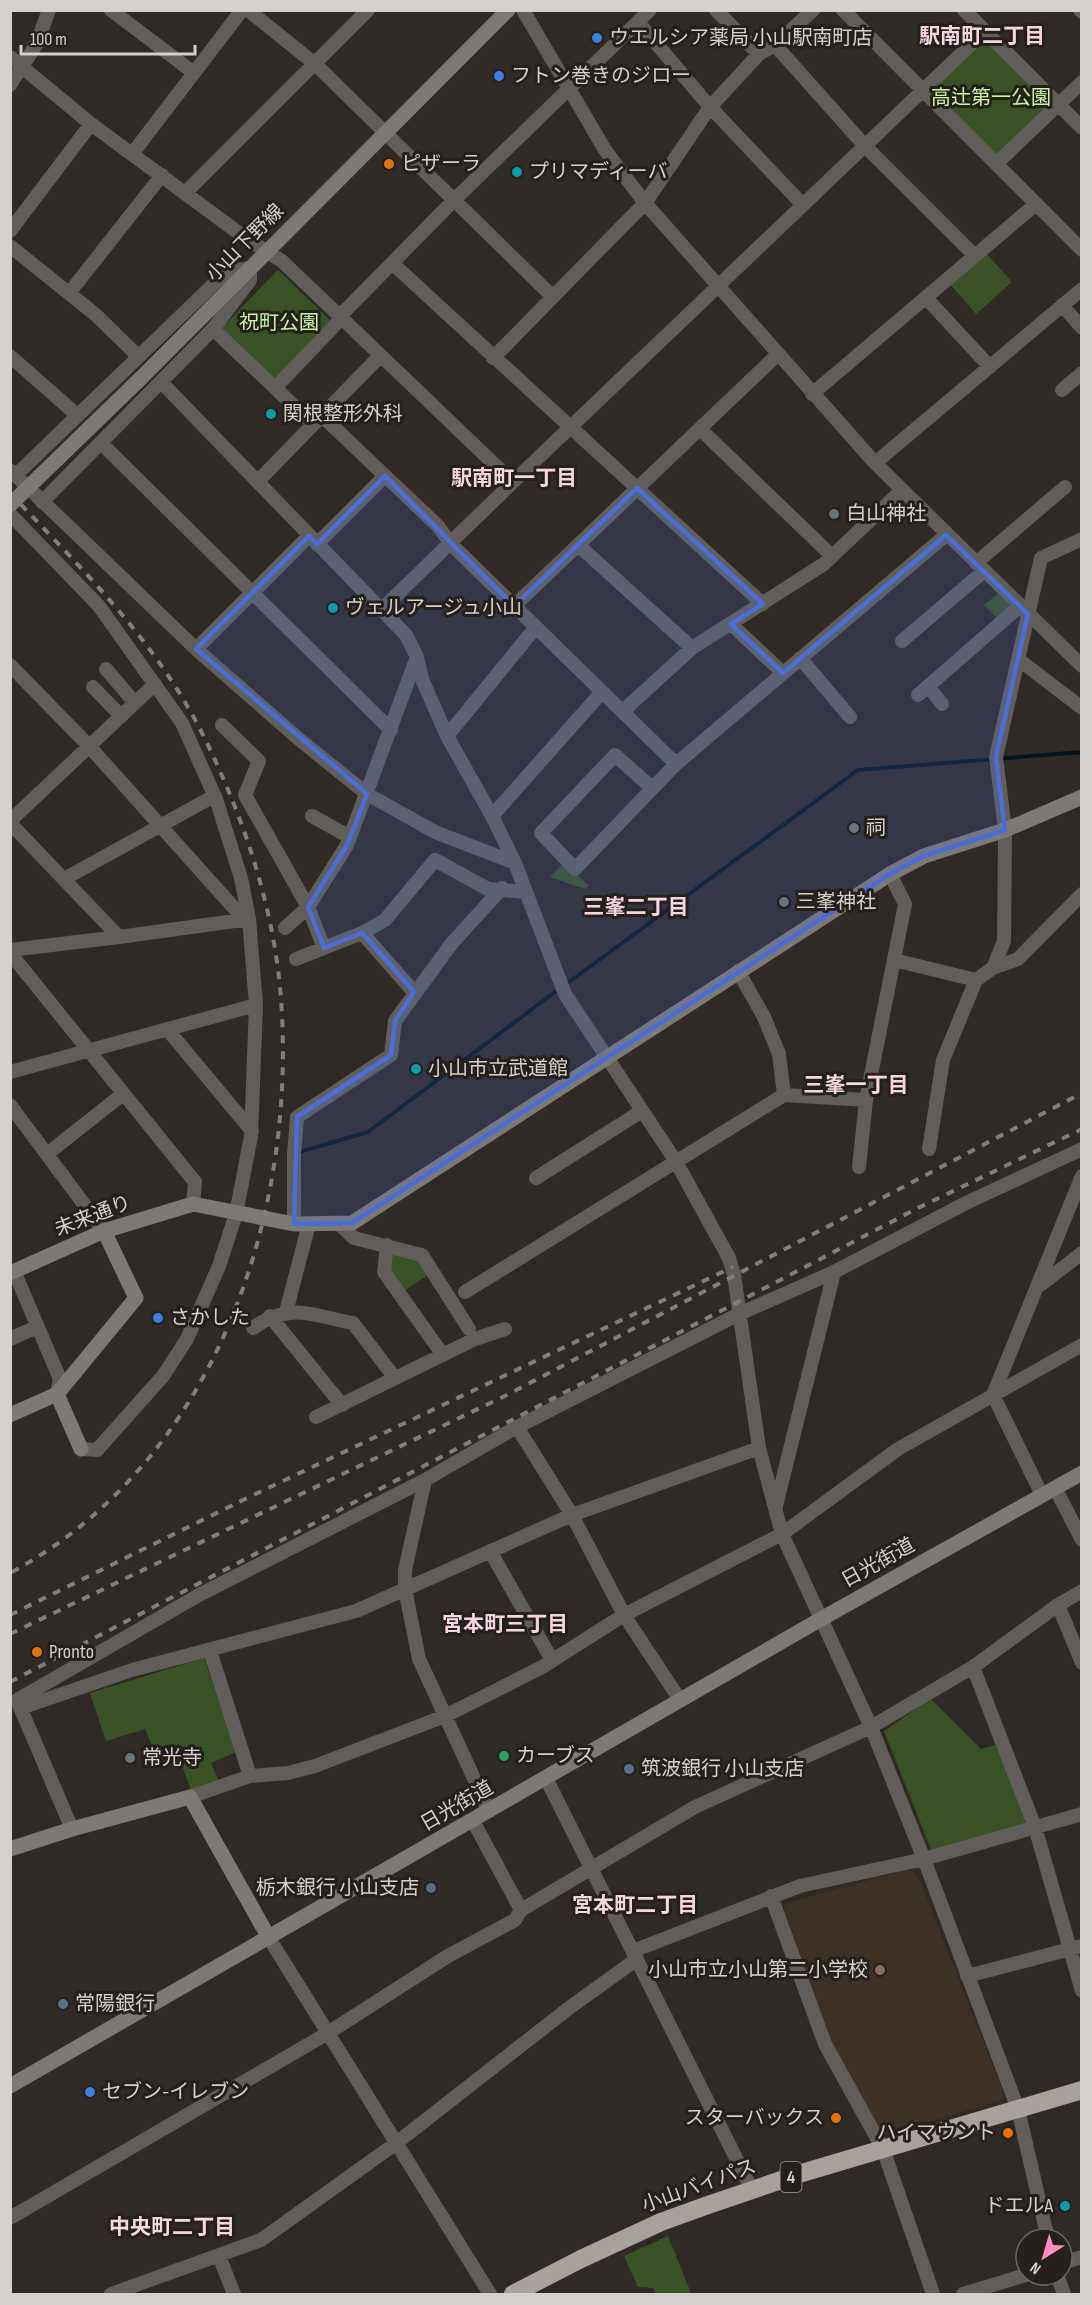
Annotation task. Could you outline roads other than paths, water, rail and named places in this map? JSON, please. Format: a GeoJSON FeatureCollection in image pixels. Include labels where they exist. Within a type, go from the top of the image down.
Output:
{"type":"FeatureCollection","features":[{"type":"Feature","properties":{"kind":"highway","name":"小山バイパス"},"geometry":{"type":"LineString","coordinates":[[513,2295],[661,2222],[752,2190],[1082,2090]]}},
{"type":"Feature","properties":{"kind":"main road","name":"小山下野線"},"geometry":{"type":"LineString","coordinates":[[10,506],[508,10]]}},
{"type":"Feature","properties":{"kind":"main road"},"geometry":{"type":"LineString","coordinates":[[193,1204],[236,1214],[302,1224],[352,1223],[738,970],[890,874],[924,856],[1005,830],[1082,797]]}},
{"type":"Feature","properties":{"kind":"main road","name":"未来通り"},"geometry":{"type":"LineString","coordinates":[[12,1272],[104,1232],[193,1204]]}},
{"type":"Feature","properties":{"kind":"main road"},"geometry":{"type":"LineString","coordinates":[[10,1415],[57,1394],[136,1299],[104,1232]]}},
{"type":"Feature","properties":{"kind":"main road"},"geometry":{"type":"LineString","coordinates":[[57,1394],[81,1449]]}},
{"type":"Feature","properties":{"kind":"main road","name":"日光街道"},"geometry":{"type":"LineString","coordinates":[[10,2086],[821,1619],[1082,1473]]}},
{"type":"Feature","properties":{"kind":"main road"},"geometry":{"type":"LineString","coordinates":[[10,1850],[72,1829],[190,1797],[269,1938]]}},
{"type":"Feature","properties":{"kind":"street"},"geometry":{"type":"LineString","coordinates":[[10,85],[36,45],[50,10]]}},
{"type":"Feature","properties":{"kind":"street"},"geometry":{"type":"LineString","coordinates":[[111,10],[194,73]]}},
{"type":"Feature","properties":{"kind":"street"},"geometry":{"type":"LineString","coordinates":[[132,154],[242,10]]}},
{"type":"Feature","properties":{"kind":"street"},"geometry":{"type":"LineString","coordinates":[[248,10],[315,64],[553,297]]}},
{"type":"Feature","properties":{"kind":"street"},"geometry":{"type":"LineString","coordinates":[[186,192],[368,10]]}},
{"type":"Feature","properties":{"kind":"street"},"geometry":{"type":"LineString","coordinates":[[523,10],[570,86],[605,150],[645,203],[777,355],[901,491],[1081,665]]}},
{"type":"Feature","properties":{"kind":"street"},"geometry":{"type":"LineString","coordinates":[[275,388],[338,322],[340,316],[453,201],[650,10]]}},
{"type":"Feature","properties":{"kind":"street"},"geometry":{"type":"LineString","coordinates":[[716,10],[759,54]]}},
{"type":"Feature","properties":{"kind":"street"},"geometry":{"type":"LineString","coordinates":[[843,10],[1082,250]]}},
{"type":"Feature","properties":{"kind":"street"},"geometry":{"type":"LineString","coordinates":[[964,10],[1082,128]]}},
{"type":"Feature","properties":{"kind":"street"},"geometry":{"type":"LineString","coordinates":[[493,358],[645,203],[710,107],[759,54],[775,45],[808,12]]}},
{"type":"Feature","properties":{"kind":"street"},"geometry":{"type":"LineString","coordinates":[[638,22],[710,107],[803,205]]}},
{"type":"Feature","properties":{"kind":"street"},"geometry":{"type":"LineString","coordinates":[[381,610],[985,31]]}},
{"type":"Feature","properties":{"kind":"street"},"geometry":{"type":"LineString","coordinates":[[775,45],[865,146],[975,256]]}},
{"type":"Feature","properties":{"kind":"street"},"geometry":{"type":"LineString","coordinates":[[10,57],[91,124],[282,261],[513,482]]}},
{"type":"Feature","properties":{"kind":"street"},"geometry":{"type":"LineString","coordinates":[[996,164],[1082,82]]}},
{"type":"Feature","properties":{"kind":"street"},"geometry":{"type":"LineString","coordinates":[[10,231],[91,124]]}},
{"type":"Feature","properties":{"kind":"street"},"geometry":{"type":"LineString","coordinates":[[70,292],[162,175]]}},
{"type":"Feature","properties":{"kind":"street"},"geometry":{"type":"LineString","coordinates":[[812,394],[1036,204]]}},
{"type":"Feature","properties":{"kind":"street"},"geometry":{"type":"LineString","coordinates":[[10,246],[70,292],[138,356]]}},
{"type":"Feature","properties":{"kind":"street"},"geometry":{"type":"LineString","coordinates":[[393,263],[493,358],[763,604]]}},
{"type":"Feature","properties":{"kind":"street"},"geometry":{"type":"LineString","coordinates":[[42,502],[162,383],[213,328],[250,280],[250,268],[233,272],[218,281],[13,473],[42,502],[196,649],[300,740],[367,794],[435,832],[515,863]]}},
{"type":"Feature","properties":{"kind":"street"},"geometry":{"type":"LineString","coordinates":[[875,463],[1082,289]]}},
{"type":"Feature","properties":{"kind":"street"},"geometry":{"type":"LineString","coordinates":[[927,298],[990,367]]}},
{"type":"Feature","properties":{"kind":"street"},"geometry":{"type":"LineString","coordinates":[[1062,306],[1082,328]]}},
{"type":"Feature","properties":{"kind":"street"},"geometry":{"type":"LineString","coordinates":[[213,328],[275,388],[385,476],[438,526],[451,544],[676,764]]}},
{"type":"Feature","properties":{"kind":"street"},"geometry":{"type":"LineString","coordinates":[[514,606],[777,355]]}},
{"type":"Feature","properties":{"kind":"street"},"geometry":{"type":"LineString","coordinates":[[10,356],[77,415]]}},
{"type":"Feature","properties":{"kind":"street"},"geometry":{"type":"LineString","coordinates":[[258,481],[380,356]]}},
{"type":"Feature","properties":{"kind":"street"},"geometry":{"type":"LineString","coordinates":[[1062,390],[1082,373]]}},
{"type":"Feature","properties":{"kind":"street"},"geometry":{"type":"LineString","coordinates":[[162,383],[406,635],[417,657],[422,679],[447,736],[492,816],[515,863],[562,989],[675,1160],[729,1258],[734,1275],[759,1448],[782,1534],[872,1727],[924,1859],[1018,2109],[1045,2227]]}},
{"type":"Feature","properties":{"kind":"street"},"geometry":{"type":"LineString","coordinates":[[700,429],[832,556]]}},
{"type":"Feature","properties":{"kind":"street"},"geometry":{"type":"LineString","coordinates":[[101,443],[391,730]]}},
{"type":"Feature","properties":{"kind":"street"},"geometry":{"type":"LineString","coordinates":[[196,649],[252,592],[385,476]]}},
{"type":"Feature","properties":{"kind":"street"},"geometry":{"type":"LineString","coordinates":[[902,641],[1065,487]]}},
{"type":"Feature","properties":{"kind":"street"},"geometry":{"type":"LineString","coordinates":[[624,711],[692,648],[763,604],[832,556],[901,491]]}},
{"type":"Feature","properties":{"kind":"street"},"geometry":{"type":"LineString","coordinates":[[10,514],[16,529],[99,606],[182,723],[214,796],[241,878],[249,919],[256,1005],[252,1131],[236,1214],[219,1266],[187,1339],[169,1367],[97,1450],[81,1449]]}},
{"type":"Feature","properties":{"kind":"street"},"geometry":{"type":"LineString","coordinates":[[652,788],[615,755],[541,833],[575,869],[676,764],[946,535]]}},
{"type":"Feature","properties":{"kind":"street"},"geometry":{"type":"LineString","coordinates":[[993,968],[1004,941],[1005,830],[997,764],[998,749],[1018,659],[1024,610],[1041,558],[1082,539]]}},
{"type":"Feature","properties":{"kind":"street"},"geometry":{"type":"LineString","coordinates":[[578,545],[692,648]]}},
{"type":"Feature","properties":{"kind":"street"},"geometry":{"type":"LineString","coordinates":[[942,704],[923,691],[1024,610]]}},
{"type":"Feature","properties":{"kind":"street"},"geometry":{"type":"LineString","coordinates":[[731,624],[783,673]]}},
{"type":"Feature","properties":{"kind":"street"},"geometry":{"type":"LineString","coordinates":[[447,736],[536,627]]}},
{"type":"Feature","properties":{"kind":"street"},"geometry":{"type":"LineString","coordinates":[[285,928],[308,908],[324,885],[350,837],[417,657]]}},
{"type":"Feature","properties":{"kind":"street"},"geometry":{"type":"LineString","coordinates":[[800,658],[850,717]]}},
{"type":"Feature","properties":{"kind":"street"},"geometry":{"type":"LineString","coordinates":[[1018,659],[1082,708]]}},
{"type":"Feature","properties":{"kind":"street"},"geometry":{"type":"LineString","coordinates":[[10,665],[89,746],[234,908],[249,919]]}},
{"type":"Feature","properties":{"kind":"street"},"geometry":{"type":"LineString","coordinates":[[106,669],[135,703]]}},
{"type":"Feature","properties":{"kind":"street"},"geometry":{"type":"LineString","coordinates":[[119,938],[10,822],[155,684]]}},
{"type":"Feature","properties":{"kind":"street"},"geometry":{"type":"LineString","coordinates":[[93,687],[121,716]]}},
{"type":"Feature","properties":{"kind":"street"},"geometry":{"type":"LineString","coordinates":[[492,816],[602,693]]}},
{"type":"Feature","properties":{"kind":"street"},"geometry":{"type":"LineString","coordinates":[[222,725],[260,761],[245,795],[308,908],[324,948]]}},
{"type":"Feature","properties":{"kind":"street"},"geometry":{"type":"LineString","coordinates":[[64,879],[214,796]]}},
{"type":"Feature","properties":{"kind":"street"},"geometry":{"type":"LineString","coordinates":[[312,816],[350,837]]}},
{"type":"Feature","properties":{"kind":"street"},"geometry":{"type":"LineString","coordinates":[[296,959],[362,933],[385,920],[435,860],[489,889],[502,888],[526,892]]}},
{"type":"Feature","properties":{"kind":"street"},"geometry":{"type":"LineString","coordinates":[[859,1167],[866,1100],[905,904],[890,874]]}},
{"type":"Feature","properties":{"kind":"street"},"geometry":{"type":"LineString","coordinates":[[285,1312],[302,1224],[294,1154],[297,1117],[391,1055],[395,1021],[414,992],[452,943],[502,888]]}},
{"type":"Feature","properties":{"kind":"street"},"geometry":{"type":"LineString","coordinates":[[929,1149],[943,1060],[976,980],[993,968],[1018,959],[1082,894]]}},
{"type":"Feature","properties":{"kind":"street"},"geometry":{"type":"LineString","coordinates":[[10,952],[249,919]]}},
{"type":"Feature","properties":{"kind":"street"},"geometry":{"type":"LineString","coordinates":[[362,933],[414,992]]}},
{"type":"Feature","properties":{"kind":"street"},"geometry":{"type":"LineString","coordinates":[[10,952],[195,1182],[193,1204]]}},
{"type":"Feature","properties":{"kind":"street"},"geometry":{"type":"LineString","coordinates":[[894,960],[976,980]]}},
{"type":"Feature","properties":{"kind":"street"},"geometry":{"type":"LineString","coordinates":[[738,970],[764,1017],[779,1054],[784,1095]]}},
{"type":"Feature","properties":{"kind":"street"},"geometry":{"type":"LineString","coordinates":[[10,1072],[256,1005]]}},
{"type":"Feature","properties":{"kind":"street"},"geometry":{"type":"LineString","coordinates":[[167,1029],[252,1131]]}},
{"type":"Feature","properties":{"kind":"street"},"geometry":{"type":"LineString","coordinates":[[47,1154],[123,1094]]}},
{"type":"Feature","properties":{"kind":"street"},"geometry":{"type":"LineString","coordinates":[[465,1292],[675,1160],[784,1095],[866,1100]]}},
{"type":"Feature","properties":{"kind":"street"},"geometry":{"type":"LineString","coordinates":[[10,1105],[104,1232]]}},
{"type":"Feature","properties":{"kind":"street"},"geometry":{"type":"LineString","coordinates":[[536,1178],[642,1111]]}},
{"type":"Feature","properties":{"kind":"street"},"geometry":{"type":"LineString","coordinates":[[72,1829],[17,1700],[189,1600],[425,1480],[547,1410],[739,1314],[834,1272],[966,1203],[1082,1149]]}},
{"type":"Feature","properties":{"kind":"street"},"geometry":{"type":"LineString","coordinates":[[993,1395],[1082,1176]]}},
{"type":"Feature","properties":{"kind":"street"},"geometry":{"type":"LineString","coordinates":[[340,1225],[354,1238],[422,1255],[469,1329]]}},
{"type":"Feature","properties":{"kind":"street"},"geometry":{"type":"LineString","coordinates":[[387,1245],[384,1272],[443,1355]]}},
{"type":"Feature","properties":{"kind":"street"},"geometry":{"type":"LineString","coordinates":[[1038,1287],[1082,1253]]}},
{"type":"Feature","properties":{"kind":"street"},"geometry":{"type":"LineString","coordinates":[[12,1272],[60,1378],[57,1394]]}},
{"type":"Feature","properties":{"kind":"street"},"geometry":{"type":"LineString","coordinates":[[776,1506],[834,1272]]}},
{"type":"Feature","properties":{"kind":"street"},"geometry":{"type":"LineString","coordinates":[[253,1328],[270,1316],[292,1311],[353,1323],[395,1378]]}},
{"type":"Feature","properties":{"kind":"street"},"geometry":{"type":"LineString","coordinates":[[270,1316],[342,1405]]}},
{"type":"Feature","properties":{"kind":"street"},"geometry":{"type":"LineString","coordinates":[[10,1338],[37,1327]]}},
{"type":"Feature","properties":{"kind":"street"},"geometry":{"type":"LineString","coordinates":[[316,1417],[475,1339],[505,1329]]}},
{"type":"Feature","properties":{"kind":"street"},"geometry":{"type":"LineString","coordinates":[[190,1797],[250,1776],[288,1773],[315,1766],[445,1716],[552,1660],[624,1615],[782,1534],[890,1455],[1082,1345]]}},
{"type":"Feature","properties":{"kind":"street"},"geometry":{"type":"LineString","coordinates":[[993,1395],[1049,1492],[1082,1540]]}},
{"type":"Feature","properties":{"kind":"street"},"geometry":{"type":"LineString","coordinates":[[518,1427],[572,1515],[624,1615],[680,1700]]}},
{"type":"Feature","properties":{"kind":"street"},"geometry":{"type":"LineString","coordinates":[[21,1708],[132,1670],[356,1611],[572,1515],[759,1448]]}},
{"type":"Feature","properties":{"kind":"street"},"geometry":{"type":"LineString","coordinates":[[425,1480],[405,1570],[405,1589],[419,1659],[489,1811]]}},
{"type":"Feature","properties":{"kind":"street"},"geometry":{"type":"LineString","coordinates":[[490,1551],[552,1660]]}},
{"type":"Feature","properties":{"kind":"street"},"geometry":{"type":"LineString","coordinates":[[10,2218],[327,2033],[448,1956],[515,1920],[521,1910],[591,1867],[695,1807],[872,1727],[973,1667],[1058,1605],[1082,1591]]}},
{"type":"Feature","properties":{"kind":"street"},"geometry":{"type":"LineString","coordinates":[[1058,1605],[1082,1663]]}},
{"type":"Feature","properties":{"kind":"street"},"geometry":{"type":"LineString","coordinates":[[210,1651],[250,1776]]}},
{"type":"Feature","properties":{"kind":"street"},"geometry":{"type":"LineString","coordinates":[[973,1667],[1035,1827],[1076,1948],[1082,1991]]}},
{"type":"Feature","properties":{"kind":"street"},"geometry":{"type":"LineString","coordinates":[[546,1778],[752,2190]]}},
{"type":"Feature","properties":{"kind":"street"},"geometry":{"type":"LineString","coordinates":[[111,2295],[261,2240],[395,2144],[635,1955],[771,1896],[800,1886],[924,1859],[1082,1814]]}},
{"type":"Feature","properties":{"kind":"street"},"geometry":{"type":"LineString","coordinates":[[473,1821],[521,1910]]}},
{"type":"Feature","properties":{"kind":"street"},"geometry":{"type":"LineString","coordinates":[[771,1896],[825,2044],[883,2150],[933,2295]]}},
{"type":"Feature","properties":{"kind":"street"},"geometry":{"type":"LineString","coordinates":[[269,1938],[490,2295]]}},
{"type":"Feature","properties":{"kind":"street"},"geometry":{"type":"LineString","coordinates":[[967,1976],[1076,1948]]}},
{"type":"Feature","properties":{"kind":"street"},"geometry":{"type":"LineString","coordinates":[[219,2256],[234,2295]]}},
{"type":"Feature","properties":{"kind":"street"},"geometry":{"type":"LineString","coordinates":[[963,2295],[1014,2279]]}},
{"type":"Feature","properties":{"kind":"waterway"},"geometry":{"type":"LineString","coordinates":[[565,985],[858,770],[1082,752]]}},
{"type":"Feature","properties":{"kind":"waterway"},"geometry":{"type":"LineString","coordinates":[[296,1153],[368,1132],[559,989]]}},
{"type":"Feature","properties":{"kind":"railway"},"geometry":{"type":"LineString","coordinates":[[10,493],[113,604],[160,664],[200,729],[215,761],[254,860],[271,929],[281,999],[282,1082],[274,1166],[256,1248],[228,1327],[189,1401],[140,1468],[81,1526],[10,1573]]}},
{"type":"Feature","properties":{"kind":"railway"},"geometry":{"type":"LineString","coordinates":[[10,1634],[507,1395],[1082,1093]]}},
{"type":"Feature","properties":{"kind":"railway"},"geometry":{"type":"LineString","coordinates":[[10,1682],[918,1208],[1082,1129]]}},
{"type":"Feature","properties":{"kind":"railway"},"geometry":{"type":"LineString","coordinates":[[10,1615],[243,1500],[733,1267]]}},
{"type":"Feature","properties":{"kind":"place","name":"ウエルシア薬局 小山駅南町店"},"geometry":{"type":"Point","coordinates":[597,38]}},
{"type":"Feature","properties":{"kind":"place","name":"フトン巻きのジロー"},"geometry":{"type":"Point","coordinates":[499,76]}},
{"type":"Feature","properties":{"kind":"place","name":"ピザーラ"},"geometry":{"type":"Point","coordinates":[389,164]}},
{"type":"Feature","properties":{"kind":"place","name":"プリマディーバ"},"geometry":{"type":"Point","coordinates":[517,172]}},
{"type":"Feature","properties":{"kind":"place","name":"関根整形外科"},"geometry":{"type":"Point","coordinates":[271,414]}},
{"type":"Feature","properties":{"kind":"place","name":"白山神社"},"geometry":{"type":"Point","coordinates":[834,514]}},
{"type":"Feature","properties":{"kind":"place","name":"ヴェルアージュ小山"},"geometry":{"type":"Point","coordinates":[333,608]}},
{"type":"Feature","properties":{"kind":"place","name":"祠"},"geometry":{"type":"Point","coordinates":[854,828]}},
{"type":"Feature","properties":{"kind":"place","name":"三峯神社"},"geometry":{"type":"Point","coordinates":[784,902]}},
{"type":"Feature","properties":{"kind":"place","name":"小山市立武道館"},"geometry":{"type":"Point","coordinates":[416,1069]}},
{"type":"Feature","properties":{"kind":"place","name":"さかした"},"geometry":{"type":"Point","coordinates":[158,1318]}},
{"type":"Feature","properties":{"kind":"place","name":"Pronto"},"geometry":{"type":"Point","coordinates":[37,1652]}},
{"type":"Feature","properties":{"kind":"place","name":"カーブス"},"geometry":{"type":"Point","coordinates":[504,1756]}},
{"type":"Feature","properties":{"kind":"place","name":"常光寺"},"geometry":{"type":"Point","coordinates":[130,1758]}},
{"type":"Feature","properties":{"kind":"place","name":"筑波銀行 小山支店"},"geometry":{"type":"Point","coordinates":[629,1769]}},
{"type":"Feature","properties":{"kind":"place","name":"栃木銀行 小山支店"},"geometry":{"type":"Point","coordinates":[431,1888]}},
{"type":"Feature","properties":{"kind":"place","name":"小山市立小山第二小学校"},"geometry":{"type":"Point","coordinates":[880,1970]}},
{"type":"Feature","properties":{"kind":"place","name":"常陽銀行"},"geometry":{"type":"Point","coordinates":[63,2004]}},
{"type":"Feature","properties":{"kind":"place","name":"セブン-イレブン"},"geometry":{"type":"Point","coordinates":[90,2092]}},
{"type":"Feature","properties":{"kind":"place","name":"スターバックス"},"geometry":{"type":"Point","coordinates":[836,2118]}},
{"type":"Feature","properties":{"kind":"place","name":"ハイマウント"},"geometry":{"type":"Point","coordinates":[1008,2133]}},
{"type":"Feature","properties":{"kind":"place","name":"ドエルA"},"geometry":{"type":"Point","coordinates":[1065,2206]}},
{"type":"Feature","properties":{"kind":"district","name":"駅南町二丁目"},"geometry":{"type":"Point","coordinates":[982,36]}},
{"type":"Feature","properties":{"kind":"district","name":"駅南町一丁目"},"geometry":{"type":"Point","coordinates":[514,478]}},
{"type":"Feature","properties":{"kind":"district","name":"三峯二丁目"},"geometry":{"type":"Point","coordinates":[636,907]}},
{"type":"Feature","properties":{"kind":"district","name":"三峯一丁目"},"geometry":{"type":"Point","coordinates":[856,1085]}},
{"type":"Feature","properties":{"kind":"district","name":"宮本町三丁目"},"geometry":{"type":"Point","coordinates":[505,1624]}},
{"type":"Feature","properties":{"kind":"district","name":"宮本町二丁目"},"geometry":{"type":"Point","coordinates":[635,1905]}},
{"type":"Feature","properties":{"kind":"district","name":"中央町二丁目"},"geometry":{"type":"Point","coordinates":[172,2227]}},
{"type":"Feature","properties":{"kind":"park label","name":"高辻第一公園"},"geometry":{"type":"Point","coordinates":[991,98]}},
{"type":"Feature","properties":{"kind":"park label","name":"祝町公園"},"geometry":{"type":"Point","coordinates":[279,323]}}]}
